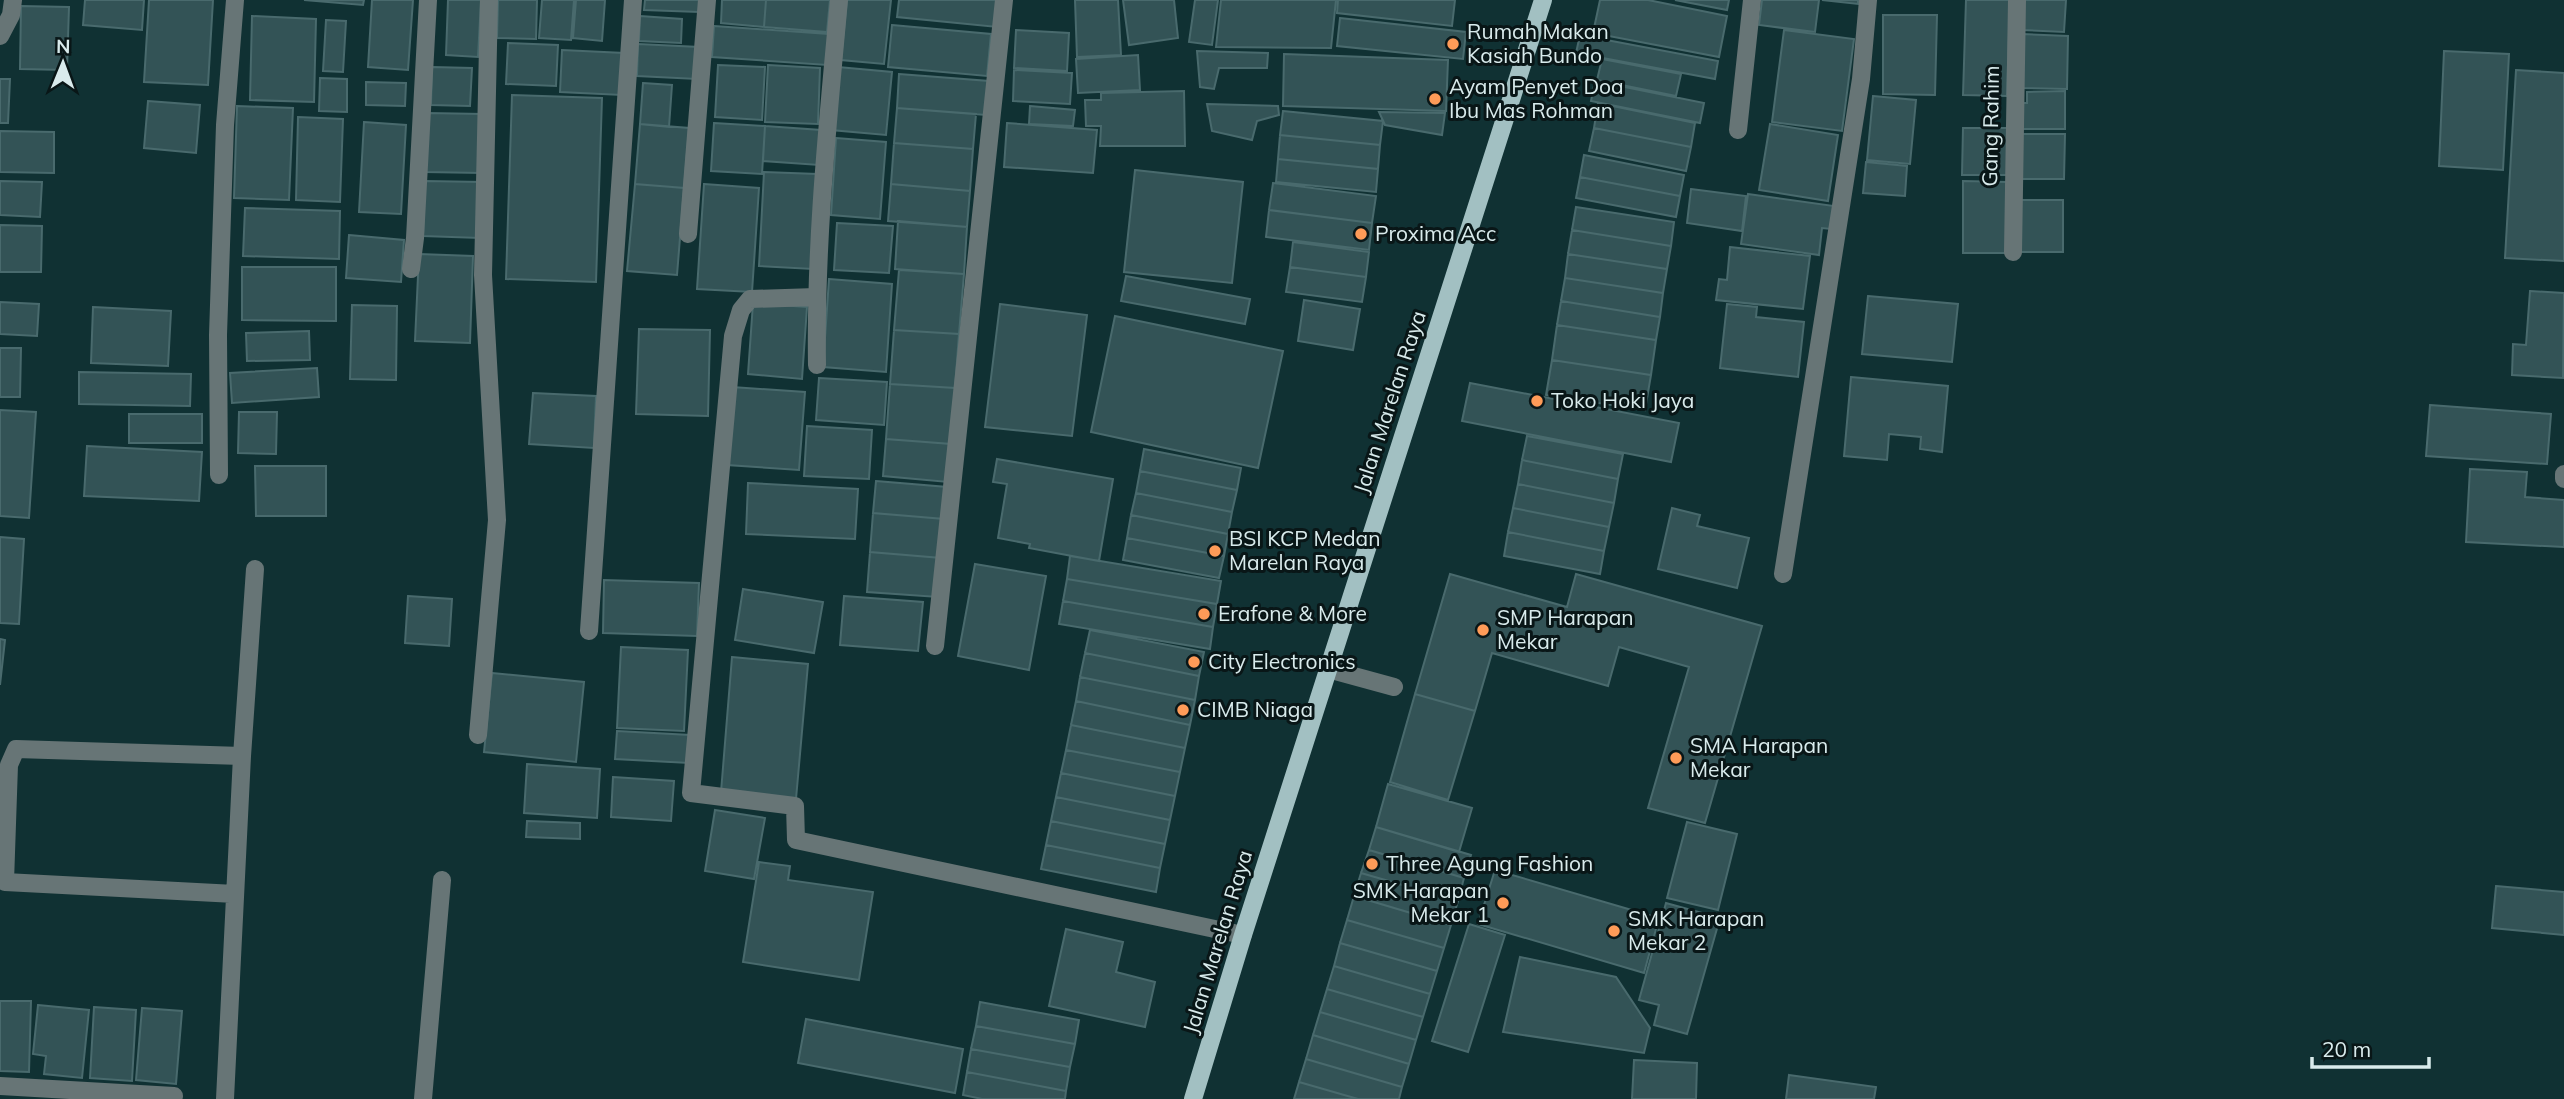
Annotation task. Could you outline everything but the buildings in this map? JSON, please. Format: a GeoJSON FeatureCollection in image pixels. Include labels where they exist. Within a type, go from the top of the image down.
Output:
{"type":"FeatureCollection","features":[{"type":"Feature","properties":{"kind":"main road","name":"Jalan Marelan Raya"},"geometry":{"type":"LineString","coordinates":[[1193,1099],[1243,934],[1544,0]]}},
{"type":"Feature","properties":{"kind":"street"},"geometry":{"type":"LineString","coordinates":[[0,36],[11,15],[13,0]]}},
{"type":"Feature","properties":{"kind":"street"},"geometry":{"type":"LineString","coordinates":[[219,475],[220,293],[225,125],[235,0]]}},
{"type":"Feature","properties":{"kind":"street"},"geometry":{"type":"LineString","coordinates":[[411,269],[428,0]]}},
{"type":"Feature","properties":{"kind":"street"},"geometry":{"type":"LineString","coordinates":[[478,735],[497,520],[483,275],[489,0]]}},
{"type":"Feature","properties":{"kind":"street"},"geometry":{"type":"LineString","coordinates":[[589,631],[633,0]]}},
{"type":"Feature","properties":{"kind":"street"},"geometry":{"type":"LineString","coordinates":[[688,234],[707,0]]}},
{"type":"Feature","properties":{"kind":"street"},"geometry":{"type":"LineString","coordinates":[[817,365],[816,297],[839,0]]}},
{"type":"Feature","properties":{"kind":"street"},"geometry":{"type":"LineString","coordinates":[[935,646],[1004,0]]}},
{"type":"Feature","properties":{"kind":"street"},"geometry":{"type":"LineString","coordinates":[[1738,130],[1752,0]]}},
{"type":"Feature","properties":{"kind":"street"},"geometry":{"type":"LineString","coordinates":[[1783,574],[1861,79],[1868,0]]}},
{"type":"Feature","properties":{"kind":"street","name":"Gang Rahim"},"geometry":{"type":"LineString","coordinates":[[2013,252],[2017,0]]}},
{"type":"Feature","properties":{"kind":"street"},"geometry":{"type":"LineString","coordinates":[[816,297],[750,299],[741,310],[733,336],[691,793],[795,806],[796,840],[1243,934]]}},
{"type":"Feature","properties":{"kind":"street"},"geometry":{"type":"LineString","coordinates":[[225,1099],[242,756],[255,569]]}},
{"type":"Feature","properties":{"kind":"street"},"geometry":{"type":"LineString","coordinates":[[1328,669],[1394,687]]}},
{"type":"Feature","properties":{"kind":"street"},"geometry":{"type":"LineString","coordinates":[[235,894],[3,882],[9,765],[16,749],[242,756]]}},
{"type":"Feature","properties":{"kind":"street"},"geometry":{"type":"LineString","coordinates":[[423,1099],[442,880]]}},
{"type":"Feature","properties":{"kind":"street"},"geometry":{"type":"LineString","coordinates":[[0,1086],[174,1096]]}},
{"type":"Feature","properties":{"kind":"place","name":"Rumah Makan Kasiah Bundo"},"geometry":{"type":"Point","coordinates":[1453,44]}},
{"type":"Feature","properties":{"kind":"place","name":"Ayam Penyet Doa Ibu Mas Rohman"},"geometry":{"type":"Point","coordinates":[1435,99]}},
{"type":"Feature","properties":{"kind":"place","name":"Proxima Acc"},"geometry":{"type":"Point","coordinates":[1361,234]}},
{"type":"Feature","properties":{"kind":"place","name":"Toko Hoki Jaya"},"geometry":{"type":"Point","coordinates":[1537,401]}},
{"type":"Feature","properties":{"kind":"place","name":"BSI KCP Medan Marelan Raya"},"geometry":{"type":"Point","coordinates":[1215,551]}},
{"type":"Feature","properties":{"kind":"place","name":"Erafone & More"},"geometry":{"type":"Point","coordinates":[1204,614]}},
{"type":"Feature","properties":{"kind":"place","name":"SMP Harapan Mekar"},"geometry":{"type":"Point","coordinates":[1483,630]}},
{"type":"Feature","properties":{"kind":"place","name":"City Electronics"},"geometry":{"type":"Point","coordinates":[1194,662]}},
{"type":"Feature","properties":{"kind":"place","name":"CIMB Niaga"},"geometry":{"type":"Point","coordinates":[1183,710]}},
{"type":"Feature","properties":{"kind":"place","name":"SMA Harapan Mekar"},"geometry":{"type":"Point","coordinates":[1676,758]}},
{"type":"Feature","properties":{"kind":"place","name":"Three Agung Fashion"},"geometry":{"type":"Point","coordinates":[1372,864]}},
{"type":"Feature","properties":{"kind":"place","name":"SMK Harapan Mekar 1"},"geometry":{"type":"Point","coordinates":[1503,903]}},
{"type":"Feature","properties":{"kind":"place","name":"SMK Harapan Mekar 2"},"geometry":{"type":"Point","coordinates":[1614,931]}}]}
